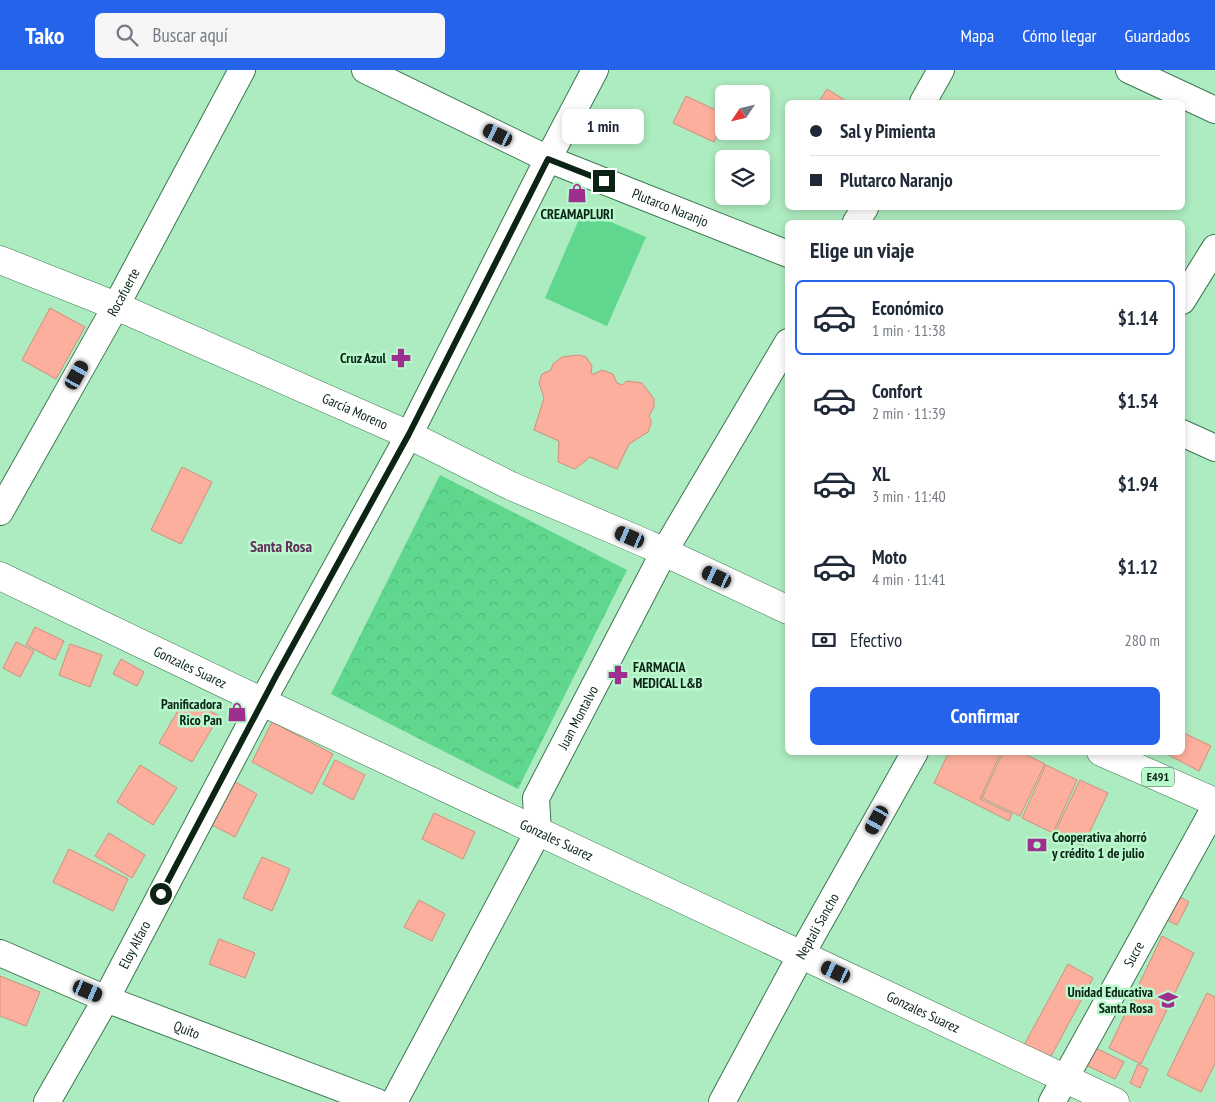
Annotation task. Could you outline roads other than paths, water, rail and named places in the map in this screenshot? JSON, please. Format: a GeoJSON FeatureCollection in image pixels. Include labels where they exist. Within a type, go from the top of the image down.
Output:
{"type":"FeatureCollection","features":[{"type":"Feature","properties":{"kind":"main road","name":"García Moreno"},"geometry":{"type":"LineString","coordinates":[[0,260],[116,306],[409,434],[511,486],[664,552],[785,609]]}},
{"type":"Feature","properties":{"kind":"main road","name":"Gonzales Suarez"},"geometry":{"type":"LineString","coordinates":[[0,576],[262,702],[1114,1102]]}},
{"type":"Feature","properties":{"kind":"main road","name":"E491"},"geometry":{"type":"LineString","coordinates":[[1107,755],[1215,802]]}},
{"type":"Feature","properties":{"kind":"street","name":"Rocafuerte"},"geometry":{"type":"LineString","coordinates":[[0,512],[116,306],[242,70]]}},
{"type":"Feature","properties":{"kind":"street","name":"Plutarco Naranjo"},"geometry":{"type":"LineString","coordinates":[[365,70],[548,159],[785,253]]}},
{"type":"Feature","properties":{"kind":"street","name":"Eloy Alfaro"},"geometry":{"type":"LineString","coordinates":[[47,1102],[106,999],[262,702],[409,434],[595,70]]}},
{"type":"Feature","properties":{"kind":"street"},"geometry":{"type":"LineString","coordinates":[[924,100],[941,70]]}},
{"type":"Feature","properties":{"kind":"street"},"geometry":{"type":"LineString","coordinates":[[1129,70],[1215,110]]}},
{"type":"Feature","properties":{"kind":"street"},"geometry":{"type":"LineString","coordinates":[[1185,296],[1215,248]]}},
{"type":"Feature","properties":{"kind":"street","name":"Juan Montalvo"},"geometry":{"type":"LineString","coordinates":[[538,832],[536,798],[664,552],[785,347]]}},
{"type":"Feature","properties":{"kind":"street"},"geometry":{"type":"LineString","coordinates":[[1185,434],[1215,448]]}},
{"type":"Feature","properties":{"kind":"street","name":"Neptali Sancho"},"geometry":{"type":"LineString","coordinates":[[722,1102],[800,955],[913,755]]}},
{"type":"Feature","properties":{"kind":"street","name":"Sucre"},"geometry":{"type":"LineString","coordinates":[[1052,1102],[1215,807]]}},
{"type":"Feature","properties":{"kind":"street"},"geometry":{"type":"LineString","coordinates":[[394,1102],[538,832]]}},
{"type":"Feature","properties":{"kind":"street","name":"Quito"},"geometry":{"type":"LineString","coordinates":[[0,953],[106,999],[377,1102]]}},
{"type":"Feature","properties":{"kind":"place","name":"CREAMAPLURI"},"geometry":{"type":"Point","coordinates":[577,193]}},
{"type":"Feature","properties":{"kind":"place","name":"Cruz Azul"},"geometry":{"type":"Point","coordinates":[401,358]}},
{"type":"Feature","properties":{"kind":"place","name":"FARMACIA MEDICAL L&B"},"geometry":{"type":"Point","coordinates":[618,675]}},
{"type":"Feature","properties":{"kind":"place","name":"Panificadora Rico Pan"},"geometry":{"type":"Point","coordinates":[237,712]}},
{"type":"Feature","properties":{"kind":"place","name":"Cooperativa ahorró y crédito 1 de julio"},"geometry":{"type":"Point","coordinates":[1037,845]}},
{"type":"Feature","properties":{"kind":"place","name":"Unidad Educativa Santa Rosa"},"geometry":{"type":"Point","coordinates":[1168,1000]}},
{"type":"Feature","properties":{"kind":"district","name":"Santa Rosa"},"geometry":{"type":"Point","coordinates":[281,546]}}]}
